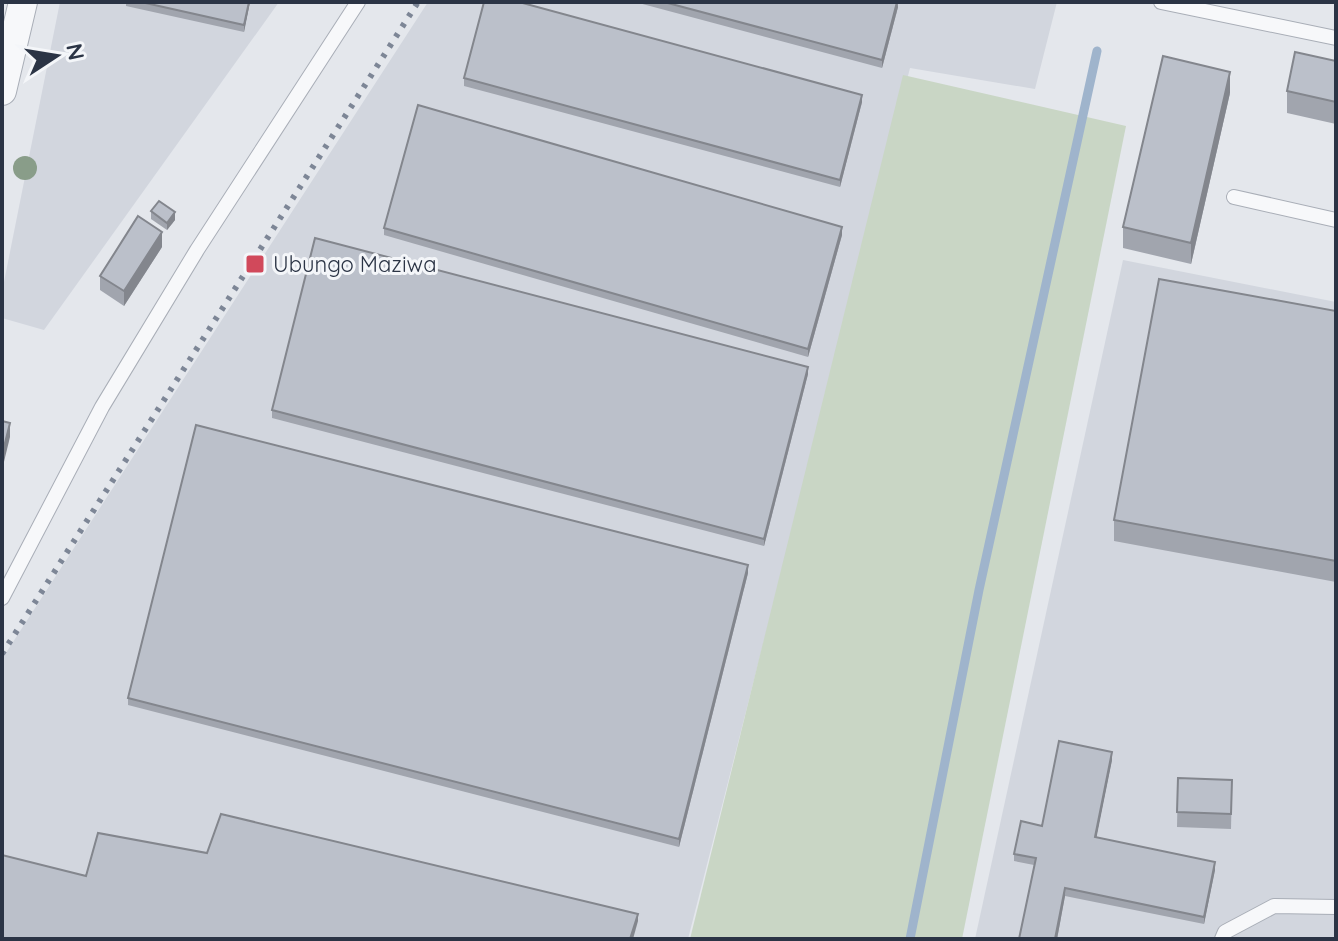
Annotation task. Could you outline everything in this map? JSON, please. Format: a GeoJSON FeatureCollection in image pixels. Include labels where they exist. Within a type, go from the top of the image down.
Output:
{"type":"FeatureCollection","features":[{"type":"Feature","properties":{"kind":"street"},"geometry":{"type":"LineString","coordinates":[[2,91],[23,2]]}},
{"type":"Feature","properties":{"kind":"lane"},"geometry":{"type":"LineString","coordinates":[[2,598],[102,407],[197,250],[358,2]]}},
{"type":"Feature","properties":{"kind":"lane"},"geometry":{"type":"LineString","coordinates":[[1161,2],[1336,38]]}},
{"type":"Feature","properties":{"kind":"lane"},"geometry":{"type":"LineString","coordinates":[[1234,197],[1336,220]]}},
{"type":"Feature","properties":{"kind":"lane"},"geometry":{"type":"LineString","coordinates":[[1222,939],[1225,932],[1274,906],[1336,907]]}},
{"type":"Feature","properties":{"kind":"shaded area"},"geometry":{"type":"Polygon","coordinates":[[[60,2],[279,2],[44,330],[2,318],[2,292],[60,2]]]}},
{"type":"Feature","properties":{"kind":"shaded area"},"geometry":{"type":"Polygon","coordinates":[[[428,2],[1057,2],[1035,89],[910,68],[688,939],[2,939],[2,659],[428,2]]]}},
{"type":"Feature","properties":{"kind":"shaded area"},"geometry":{"type":"Polygon","coordinates":[[[1123,260],[1336,302],[1336,939],[975,939],[1123,260]]]}},
{"type":"Feature","properties":{"kind":"green space"},"geometry":{"type":"Polygon","coordinates":[[[903,75],[1126,126],[962,939],[690,939],[903,75]]]}},
{"type":"Feature","properties":{"kind":"building"},"geometry":{"type":"Polygon","coordinates":[[[141,2],[249,2],[244,25],[141,2]]]}},
{"type":"Feature","properties":{"kind":"building"},"geometry":{"type":"Polygon","coordinates":[[[484,2],[519,2],[862,95],[840,180],[464,78],[484,2]]]}},
{"type":"Feature","properties":{"kind":"building"},"geometry":{"type":"Polygon","coordinates":[[[664,2],[897,2],[882,60],[664,2]]]}},
{"type":"Feature","properties":{"kind":"building"},"geometry":{"type":"Polygon","coordinates":[[[1295,52],[1336,61],[1336,102],[1287,91],[1295,52]]]}},
{"type":"Feature","properties":{"kind":"building"},"geometry":{"type":"Polygon","coordinates":[[[1163,56],[1230,72],[1191,243],[1123,227],[1163,56]]]}},
{"type":"Feature","properties":{"kind":"building"},"geometry":{"type":"Polygon","coordinates":[[[418,105],[842,227],[808,349],[384,228],[418,105]]]}},
{"type":"Feature","properties":{"kind":"building"},"geometry":{"type":"Polygon","coordinates":[[[159,201],[175,212],[167,223],[151,211],[159,201]]]}},
{"type":"Feature","properties":{"kind":"building"},"geometry":{"type":"Polygon","coordinates":[[[138,216],[162,232],[124,291],[100,276],[138,216]]]}},
{"type":"Feature","properties":{"kind":"building"},"geometry":{"type":"Polygon","coordinates":[[[315,238],[808,367],[764,539],[272,410],[315,238]]]}},
{"type":"Feature","properties":{"kind":"building"},"geometry":{"type":"Polygon","coordinates":[[[1159,279],[1336,311],[1336,561],[1114,520],[1159,279]]]}},
{"type":"Feature","properties":{"kind":"building"},"geometry":{"type":"Polygon","coordinates":[[[2,421],[10,423],[2,455],[2,421]]]}},
{"type":"Feature","properties":{"kind":"building"},"geometry":{"type":"Polygon","coordinates":[[[196,425],[748,565],[679,839],[128,698],[196,425]]]}},
{"type":"Feature","properties":{"kind":"building"},"geometry":{"type":"Polygon","coordinates":[[[1059,741],[1112,752],[1095,837],[1215,862],[1204,917],[1065,888],[1055,939],[1019,939],[1036,858],[1014,854],[1021,821],[1042,826],[1059,741]]]}},
{"type":"Feature","properties":{"kind":"building"},"geometry":{"type":"Polygon","coordinates":[[[1178,778],[1232,780],[1231,814],[1177,812],[1178,778]]]}},
{"type":"Feature","properties":{"kind":"building"},"geometry":{"type":"Polygon","coordinates":[[[221,814],[638,914],[630,939],[2,939],[2,855],[86,876],[98,833],[207,853],[221,814]]]}},
{"type":"Feature","properties":{"kind":"waterway"},"geometry":{"type":"LineString","coordinates":[[910,939],[979,590],[1097,51]]}},
{"type":"Feature","properties":{"kind":"railway"},"geometry":{"type":"LineString","coordinates":[[2,654],[418,2]]}},
{"type":"Feature","properties":{"kind":"place","name":"Ubungo Maziwa"},"geometry":{"type":"Point","coordinates":[255,264]}}]}
